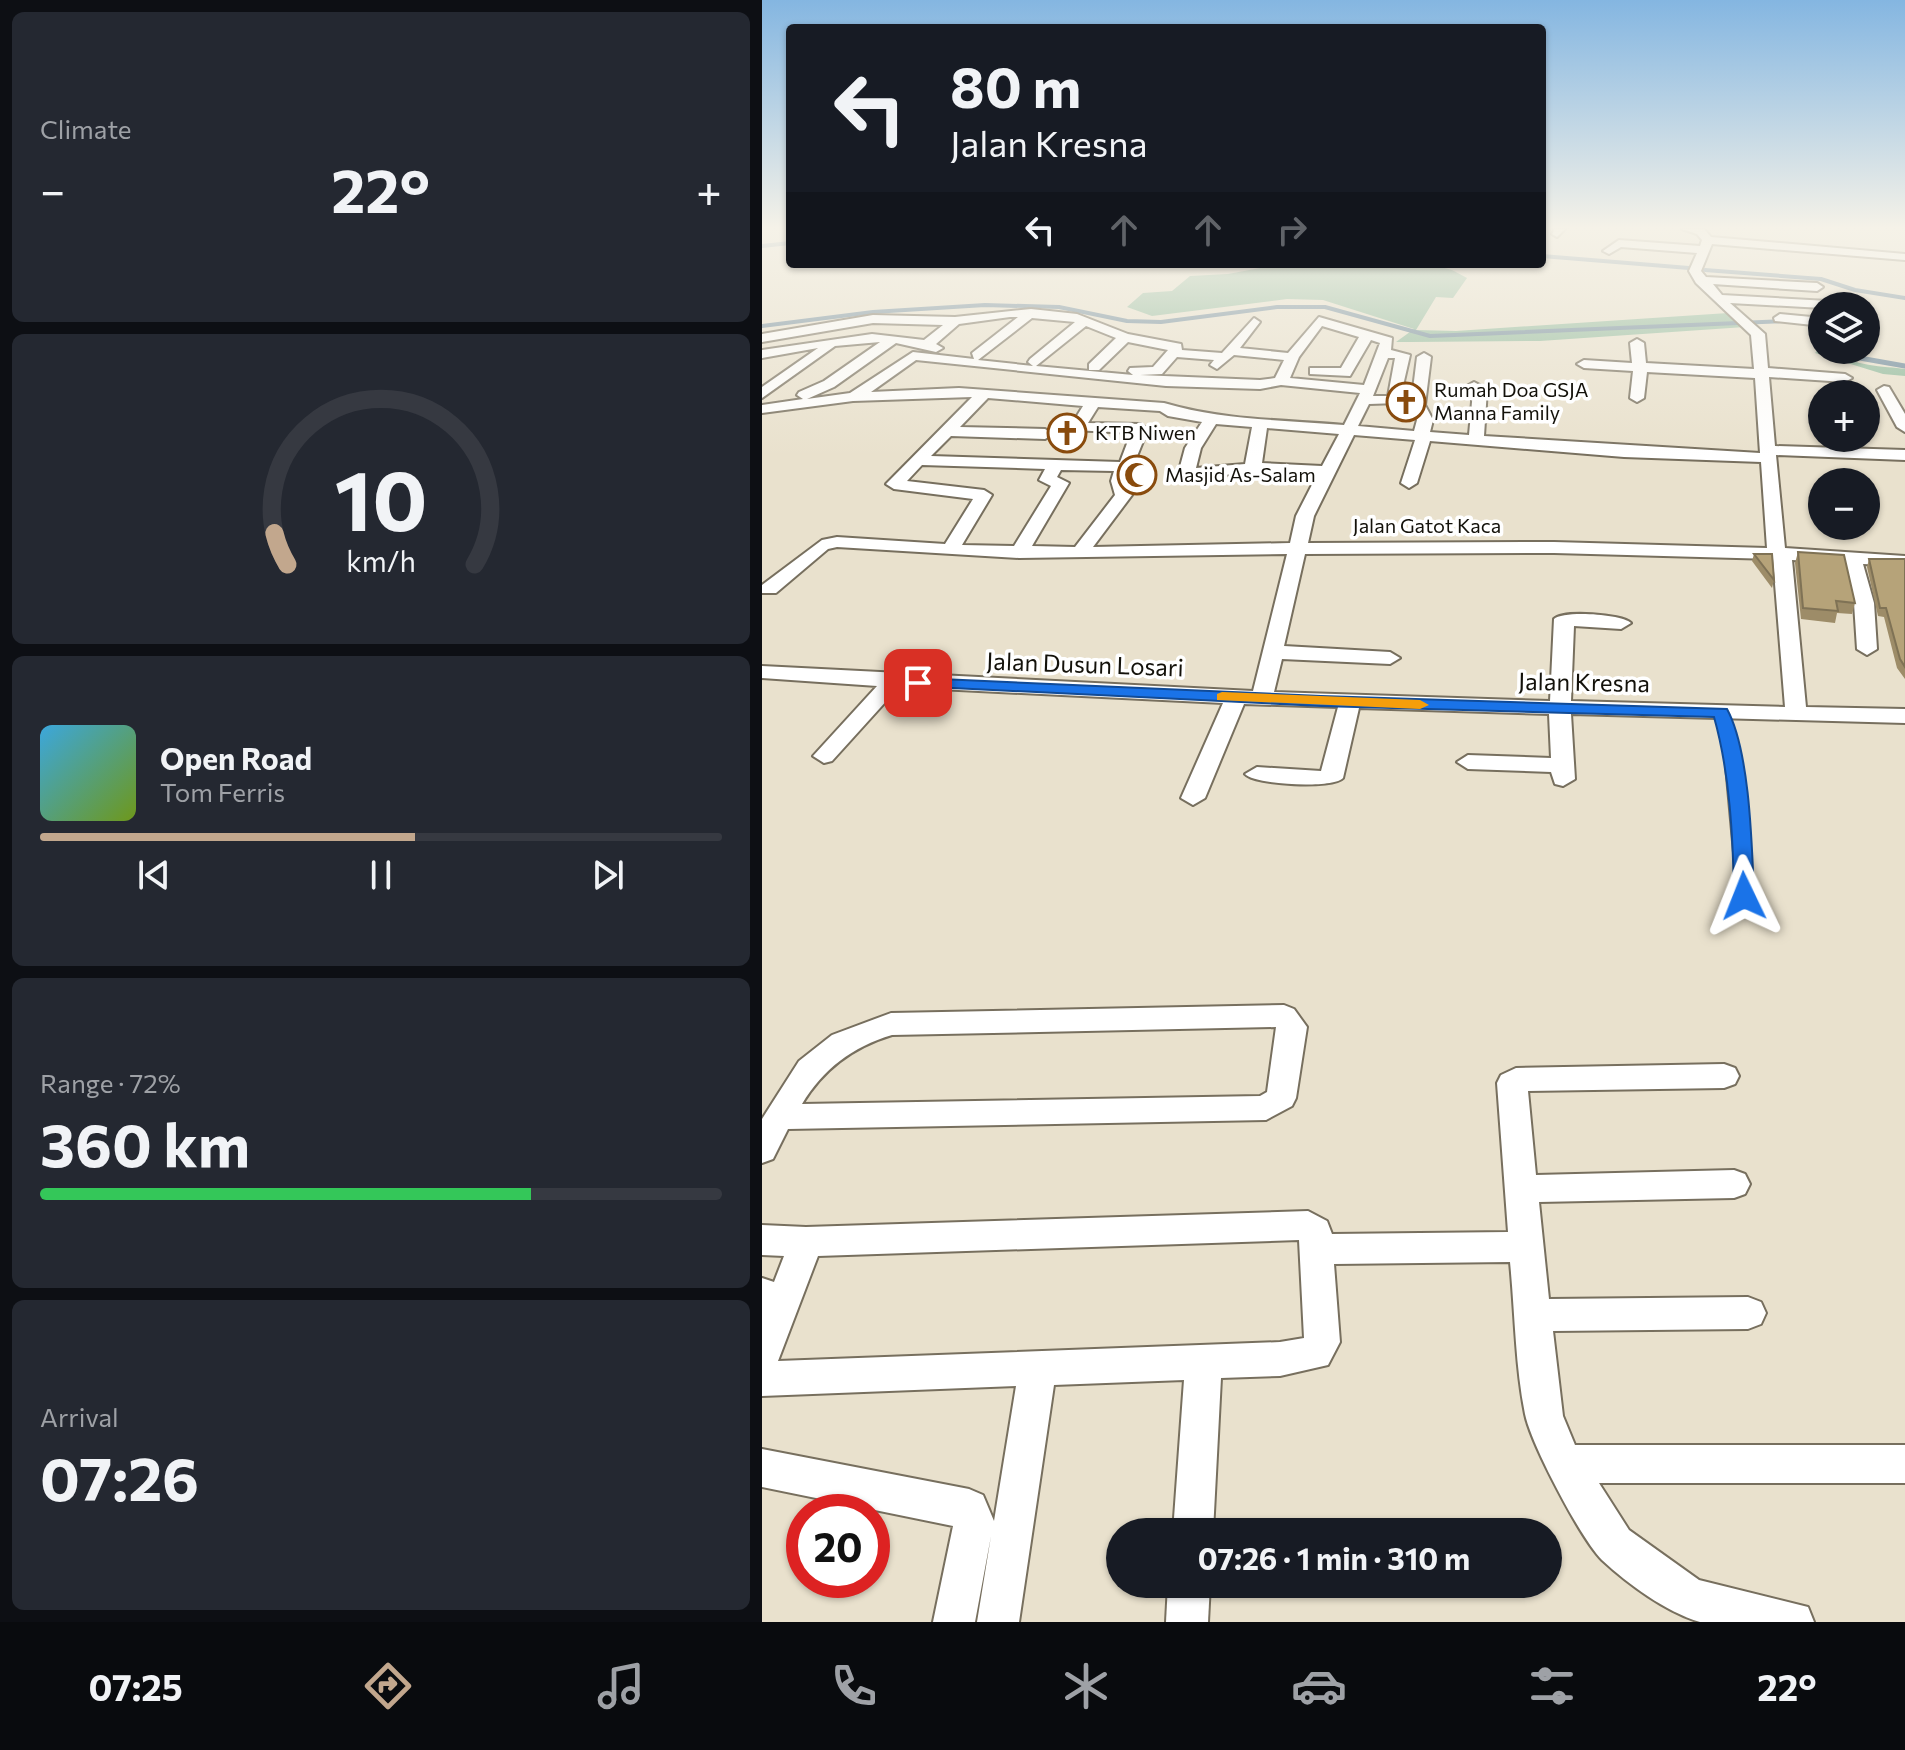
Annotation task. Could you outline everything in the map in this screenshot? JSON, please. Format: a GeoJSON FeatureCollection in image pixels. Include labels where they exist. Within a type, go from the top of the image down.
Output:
{"type":"FeatureCollection","features":[{"type":"Feature","properties":{"kind":"street"},"geometry":{"type":"LineString","coordinates":[[1726,305],[1758,334],[1759,373],[1796,713]]}},
{"type":"Feature","properties":{"kind":"street"},"geometry":{"type":"LineString","coordinates":[[931,393],[1031,313]]}},
{"type":"Feature","properties":{"kind":"street"},"geometry":{"type":"LineString","coordinates":[[762,338],[873,319],[955,321],[984,314],[1031,313],[1085,320],[1125,337],[1176,347],[1174,353],[1152,372],[972,360],[927,344],[889,342],[834,343],[762,354]]}},
{"type":"Feature","properties":{"kind":"street"},"geometry":{"type":"LineString","coordinates":[[1742,319],[1808,321]]}},
{"type":"Feature","properties":{"kind":"street"},"geometry":{"type":"LineString","coordinates":[[1035,362],[1085,320]]}},
{"type":"Feature","properties":{"kind":"street"},"geometry":{"type":"LineString","coordinates":[[927,344],[955,321]]}},
{"type":"Feature","properties":{"kind":"street"},"geometry":{"type":"LineString","coordinates":[[889,342],[913,356],[1268,386],[1287,369],[1319,321],[1387,341],[1366,395],[1305,516],[1262,699]]}},
{"type":"Feature","properties":{"kind":"street"},"geometry":{"type":"LineString","coordinates":[[1203,382],[1254,322]]}},
{"type":"Feature","properties":{"kind":"street"},"geometry":{"type":"LineString","coordinates":[[1287,369],[1345,373],[1367,335]]}},
{"type":"Feature","properties":{"kind":"street"},"geometry":{"type":"LineString","coordinates":[[1094,367],[1125,337]]}},
{"type":"Feature","properties":{"kind":"street"},"geometry":{"type":"LineString","coordinates":[[762,400],[808,395],[889,342]]}},
{"type":"Feature","properties":{"kind":"street"},"geometry":{"type":"LineString","coordinates":[[762,394],[834,343]]}},
{"type":"Feature","properties":{"kind":"street"},"geometry":{"type":"LineString","coordinates":[[1637,343],[1637,398]]}},
{"type":"Feature","properties":{"kind":"street"},"geometry":{"type":"LineString","coordinates":[[1174,353],[1228,354],[1287,369],[1366,395],[1394,400],[1403,354],[1383,353]]}},
{"type":"Feature","properties":{"kind":"street"},"geometry":{"type":"LineString","coordinates":[[853,397],[913,356]]}},
{"type":"Feature","properties":{"kind":"street"},"geometry":{"type":"LineString","coordinates":[[1409,483],[1425,420],[1418,405],[1424,357]]}},
{"type":"Feature","properties":{"kind":"street"},"geometry":{"type":"LineString","coordinates":[[1584,364],[1845,378]]}},
{"type":"Feature","properties":{"kind":"street"},"geometry":{"type":"LineString","coordinates":[[1164,407],[1186,381]]}},
{"type":"Feature","properties":{"kind":"street"},"geometry":{"type":"LineString","coordinates":[[1474,386],[1480,389],[1476,439]]}},
{"type":"Feature","properties":{"kind":"street"},"geometry":{"type":"LineString","coordinates":[[1884,390],[1905,427]]}},
{"type":"Feature","properties":{"kind":"street"},"geometry":{"type":"LineString","coordinates":[[762,409],[853,397],[984,394],[1164,407],[1173,413],[1212,419],[1624,452],[1905,455]]}},
{"type":"Feature","properties":{"kind":"street"},"geometry":{"type":"LineString","coordinates":[[950,550],[984,495],[895,486],[984,394]]}},
{"type":"Feature","properties":{"kind":"street"},"geometry":{"type":"LineString","coordinates":[[1079,553],[1124,495],[1119,481],[1140,429],[1078,427],[1093,402]]}},
{"type":"Feature","properties":{"kind":"street"},"geometry":{"type":"LineString","coordinates":[[1212,419],[1193,448],[1186,473],[1253,468],[1328,471]]}},
{"type":"Feature","properties":{"kind":"street"},"geometry":{"type":"LineString","coordinates":[[1253,468],[1260,423]]}},
{"type":"Feature","properties":{"kind":"street"},"geometry":{"type":"LineString","coordinates":[[947,431],[1045,434]]}},
{"type":"Feature","properties":{"kind":"street"},"geometry":{"type":"LineString","coordinates":[[918,460],[1124,467]]}},
{"type":"Feature","properties":{"kind":"street"},"geometry":{"type":"LineString","coordinates":[[1019,553],[1061,483],[1047,480],[1056,465]]}},
{"type":"Feature","properties":{"kind":"street","name":"Jalan Gatot Kaca"},"geometry":{"type":"LineString","coordinates":[[769,589],[826,543],[1019,553],[1297,549],[1779,552],[1852,557],[1904,566]]}},
{"type":"Feature","properties":{"kind":"street"},"geometry":{"type":"LineString","coordinates":[[1852,557],[1864,603],[1867,649]]}},
{"type":"Feature","properties":{"kind":"street"},"geometry":{"type":"LineString","coordinates":[[1468,762],[1562,772],[1560,709],[1564,610],[1621,623]]}},
{"type":"Feature","properties":{"kind":"street"},"geometry":{"type":"LineString","coordinates":[[1273,652],[1390,658]]}},
{"type":"Feature","properties":{"kind":"street","name":"Jalan Dusun Losari"},"geometry":{"type":"LineString","coordinates":[[762,672],[1262,699]]}},
{"type":"Feature","properties":{"kind":"street"},"geometry":{"type":"LineString","coordinates":[[824,756],[893,681]]}},
{"type":"Feature","properties":{"kind":"street"},"geometry":{"type":"LineString","coordinates":[[1193,798],[1223,734],[1235,698]]}},
{"type":"Feature","properties":{"kind":"street","name":"Jalan Kresna"},"geometry":{"type":"LineString","coordinates":[[1262,699],[1905,716]]}},
{"type":"Feature","properties":{"kind":"street"},"geometry":{"type":"LineString","coordinates":[[1257,774],[1331,778],[1350,702]]}},
{"type":"Feature","properties":{"kind":"street"},"geometry":{"type":"LineString","coordinates":[[762,1150],[779,1117],[809,1067],[834,1046],[861,1031],[891,1024],[1284,1016],[1293,1027],[1281,1098],[1266,1108],[779,1117]]}},
{"type":"Feature","properties":{"kind":"street"},"geometry":{"type":"LineString","coordinates":[[1724,1076],[1516,1080],[1512,1083],[1544,1416],[1564,1464],[1615,1544],[1689,1598],[1755,1617],[1793,1622]]}},
{"type":"Feature","properties":{"kind":"street"},"geometry":{"type":"LineString","coordinates":[[1521,1189],[1734,1184]]}},
{"type":"Feature","properties":{"kind":"street"},"geometry":{"type":"LineString","coordinates":[[762,1240],[806,1242],[1308,1225],[1315,1231],[1317,1249],[1320,1349],[1307,1356],[1204,1363],[762,1379]]}},
{"type":"Feature","properties":{"kind":"street"},"geometry":{"type":"LineString","coordinates":[[762,1355],[773,1298],[806,1242]]}},
{"type":"Feature","properties":{"kind":"street"},"geometry":{"type":"LineString","coordinates":[[1317,1249],[1526,1247]]}},
{"type":"Feature","properties":{"kind":"street"},"geometry":{"type":"LineString","coordinates":[[1532,1315],[1748,1313]]}},
{"type":"Feature","properties":{"kind":"street"},"geometry":{"type":"LineString","coordinates":[[1194,1518],[1204,1363]]}},
{"type":"Feature","properties":{"kind":"street"},"geometry":{"type":"LineString","coordinates":[[998,1622],[1038,1367]]}},
{"type":"Feature","properties":{"kind":"street"},"geometry":{"type":"LineString","coordinates":[[1564,1464],[1905,1464]]}},
{"type":"Feature","properties":{"kind":"street"},"geometry":{"type":"LineString","coordinates":[[762,1468],[969,1509],[974,1521],[954,1622]]}},
{"type":"Feature","properties":{"kind":"street"},"geometry":{"type":"LineString","coordinates":[[1187,1622],[1188,1598]]}},
{"type":"Feature","properties":{"kind":"lane"},"geometry":{"type":"LineString","coordinates":[[1721,712],[1733,766],[1744,896]]}},
{"type":"Feature","properties":{"kind":"green space"},"geometry":{"type":"Polygon","coordinates":[[[1130,305],[1242,305],[1152,316],[1127,307],[1130,305]]]}},
{"type":"Feature","properties":{"kind":"green space"},"geometry":{"type":"Polygon","coordinates":[[[1338,305],[1431,305],[1416,330],[1456,331],[1728,313],[1745,327],[1540,341],[1396,342],[1414,329],[1338,305]]]}},
{"type":"Feature","properties":{"kind":"green space"},"geometry":{"type":"Polygon","coordinates":[[[1851,364],[1905,369],[1905,376],[1883,374],[1851,364]]]}},
{"type":"Feature","properties":{"kind":"building"},"geometry":{"type":"Polygon","coordinates":[[[1798,552],[1844,555],[1855,603],[1836,601],[1838,611],[1803,608],[1798,552]]]}},
{"type":"Feature","properties":{"kind":"building"},"geometry":{"type":"Polygon","coordinates":[[[1754,554],[1772,554],[1774,580],[1754,554]]]}},
{"type":"Feature","properties":{"kind":"building"},"geometry":{"type":"Polygon","coordinates":[[[1869,559],[1905,559],[1905,667],[1886,608],[1880,608],[1869,559]]]}},
{"type":"Feature","properties":{"kind":"waterway"},"geometry":{"type":"LineString","coordinates":[[762,326],[873,312],[985,305],[1059,307],[1127,321],[1161,322],[1277,307],[1325,307],[1430,336],[1784,321]]}},
{"type":"Feature","properties":{"kind":"waterway"},"geometry":{"type":"LineString","coordinates":[[1880,362],[1905,366]]}},
{"type":"Feature","properties":{"kind":"slow traffic"},"geometry":{"type":"LineString","coordinates":[[1222,697],[1420,705]]}},
{"type":"Feature","properties":{"kind":"place","name":"Rumah Doa GSJA Manna Family"},"geometry":{"type":"Point","coordinates":[1406,402]}},
{"type":"Feature","properties":{"kind":"place","name":"KTB Niwen"},"geometry":{"type":"Point","coordinates":[1067,433]}},
{"type":"Feature","properties":{"kind":"place","name":"Masjid As-Salam"},"geometry":{"type":"Point","coordinates":[1137,475]}},
{"type":"Feature","properties":{"kind":"route"},"geometry":{"type":"LineString","coordinates":[[918,683],[1321,701],[1721,712],[1730,744],[1743,847],[1744,896]]}}]}
